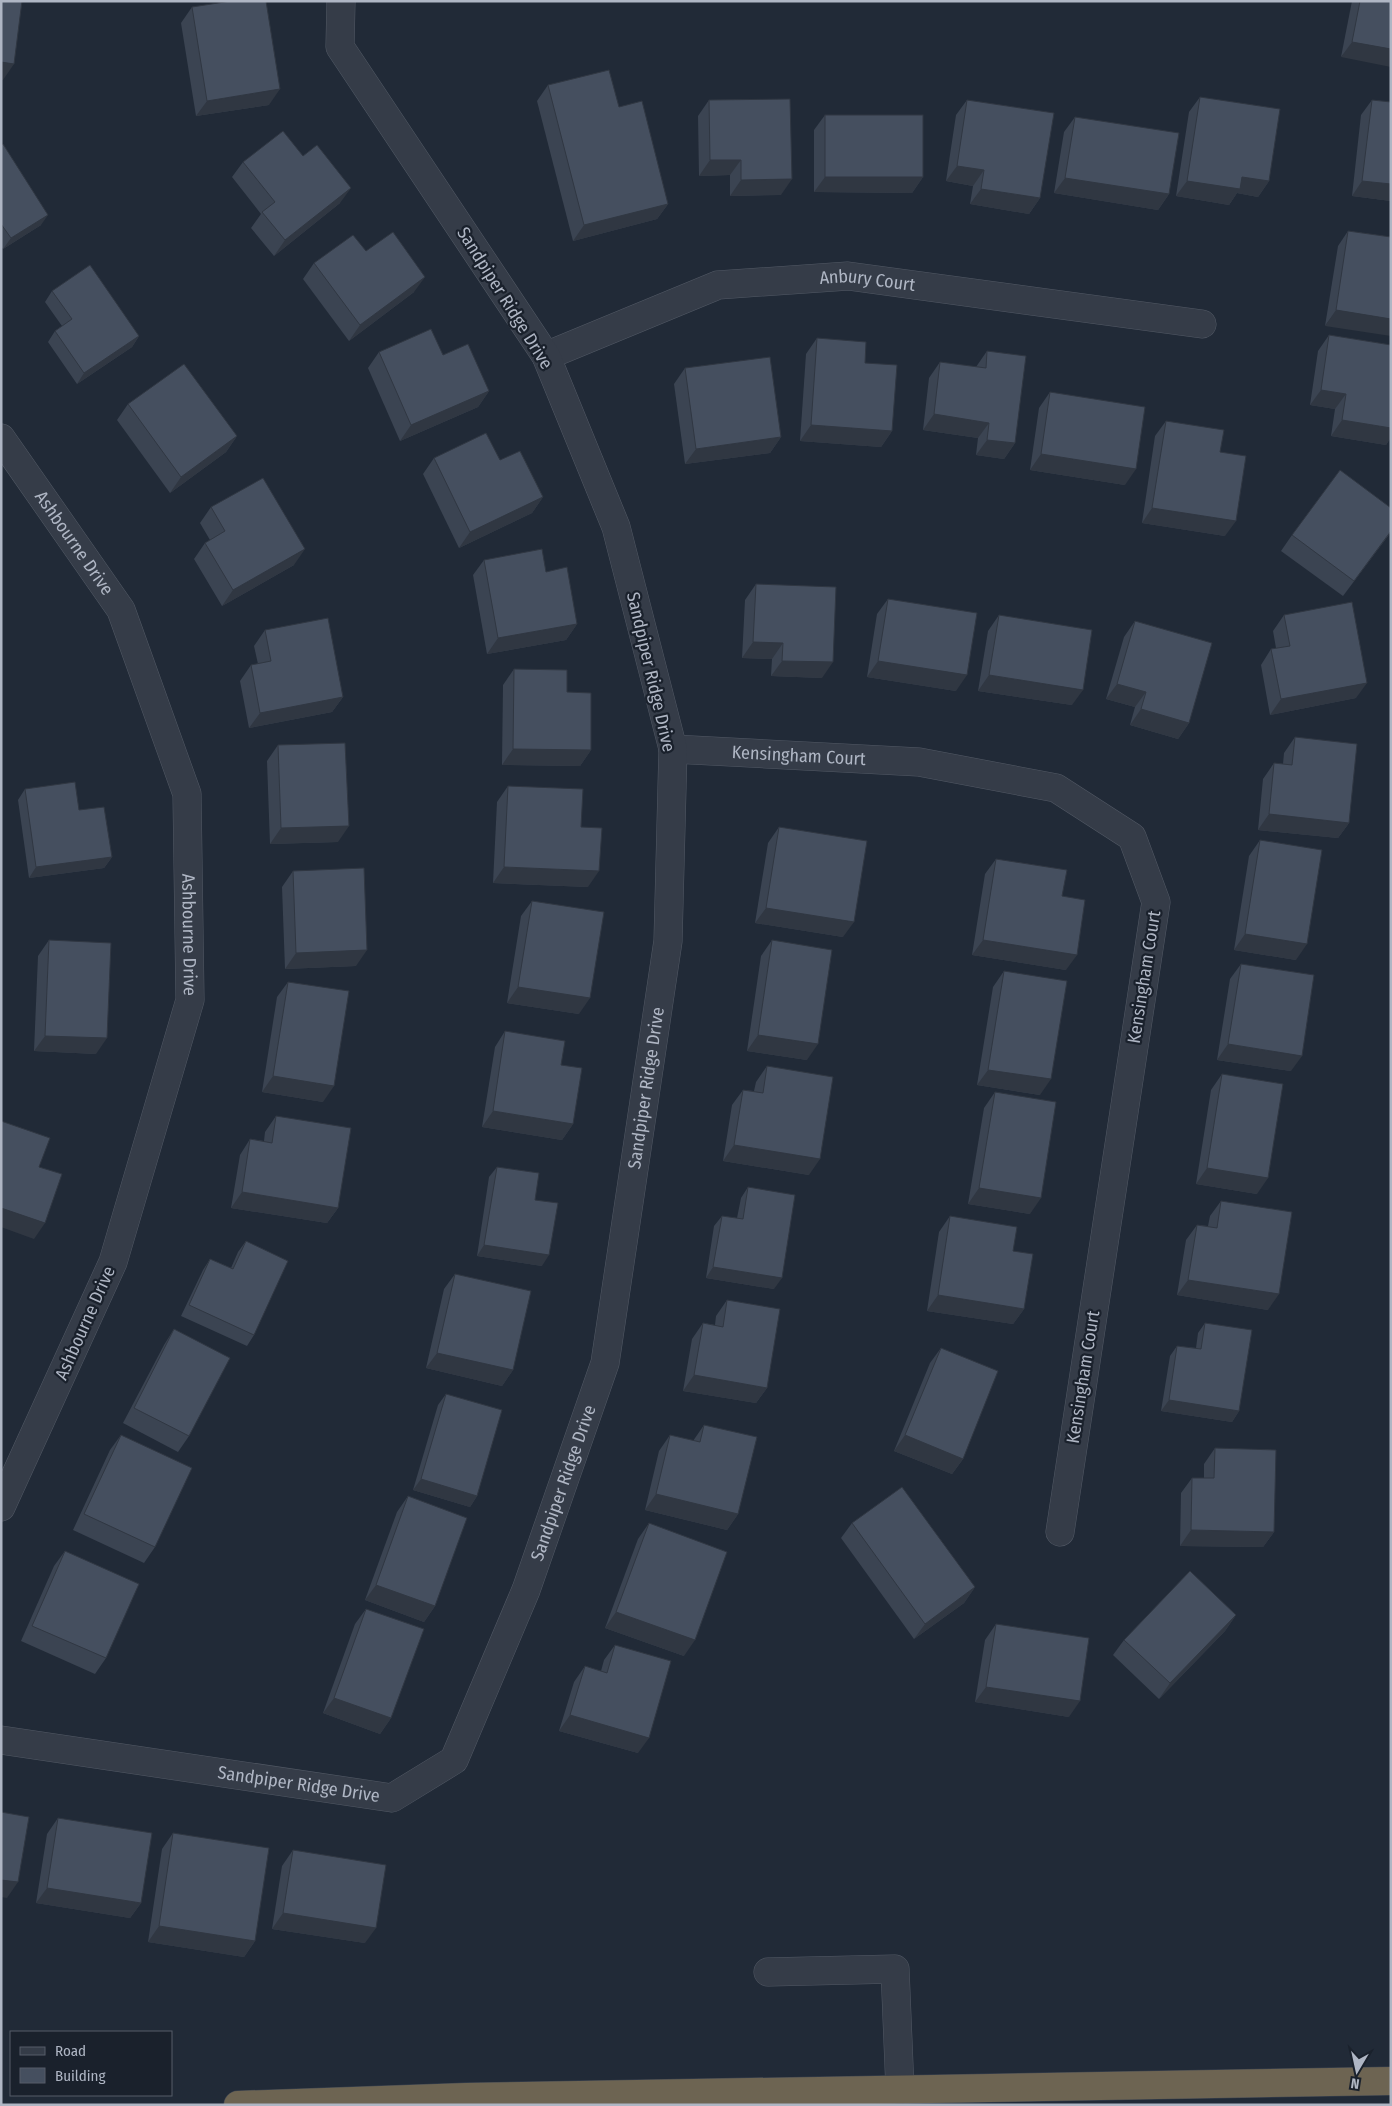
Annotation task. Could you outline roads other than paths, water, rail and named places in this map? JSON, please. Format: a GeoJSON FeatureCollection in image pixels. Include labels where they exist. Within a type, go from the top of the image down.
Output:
{"type":"FeatureCollection","features":[{"type":"Feature","properties":{"kind":"highway"},"geometry":{"type":"LineString","coordinates":[[238,2105],[466,2097],[1391,2081]]}},
{"type":"Feature","properties":{"kind":"street","name":"Sandpiper Ridge Drive"},"geometry":{"type":"LineString","coordinates":[[1,1740],[392,1798],[454,1760],[526,1590],[605,1363],[668,941],[673,749],[616,527],[546,356],[340,47],[341,1]]}},
{"type":"Feature","properties":{"kind":"street","name":"Anbury Court"},"geometry":{"type":"LineString","coordinates":[[546,356],[718,285],[848,276],[1202,324]]}},
{"type":"Feature","properties":{"kind":"street","name":"Ashbourne Drive"},"geometry":{"type":"LineString","coordinates":[[1,438],[121,610],[187,794],[190,1000],[113,1262],[1,1507]]}},
{"type":"Feature","properties":{"kind":"street","name":"Kensingham Court"},"geometry":{"type":"LineString","coordinates":[[673,749],[919,762],[1037,784],[1056,788],[1132,837],[1156,902],[1060,1532]]}},
{"type":"Feature","properties":{"kind":"street"},"geometry":{"type":"LineString","coordinates":[[768,1972],[895,1969],[900,2090]]}}]}
